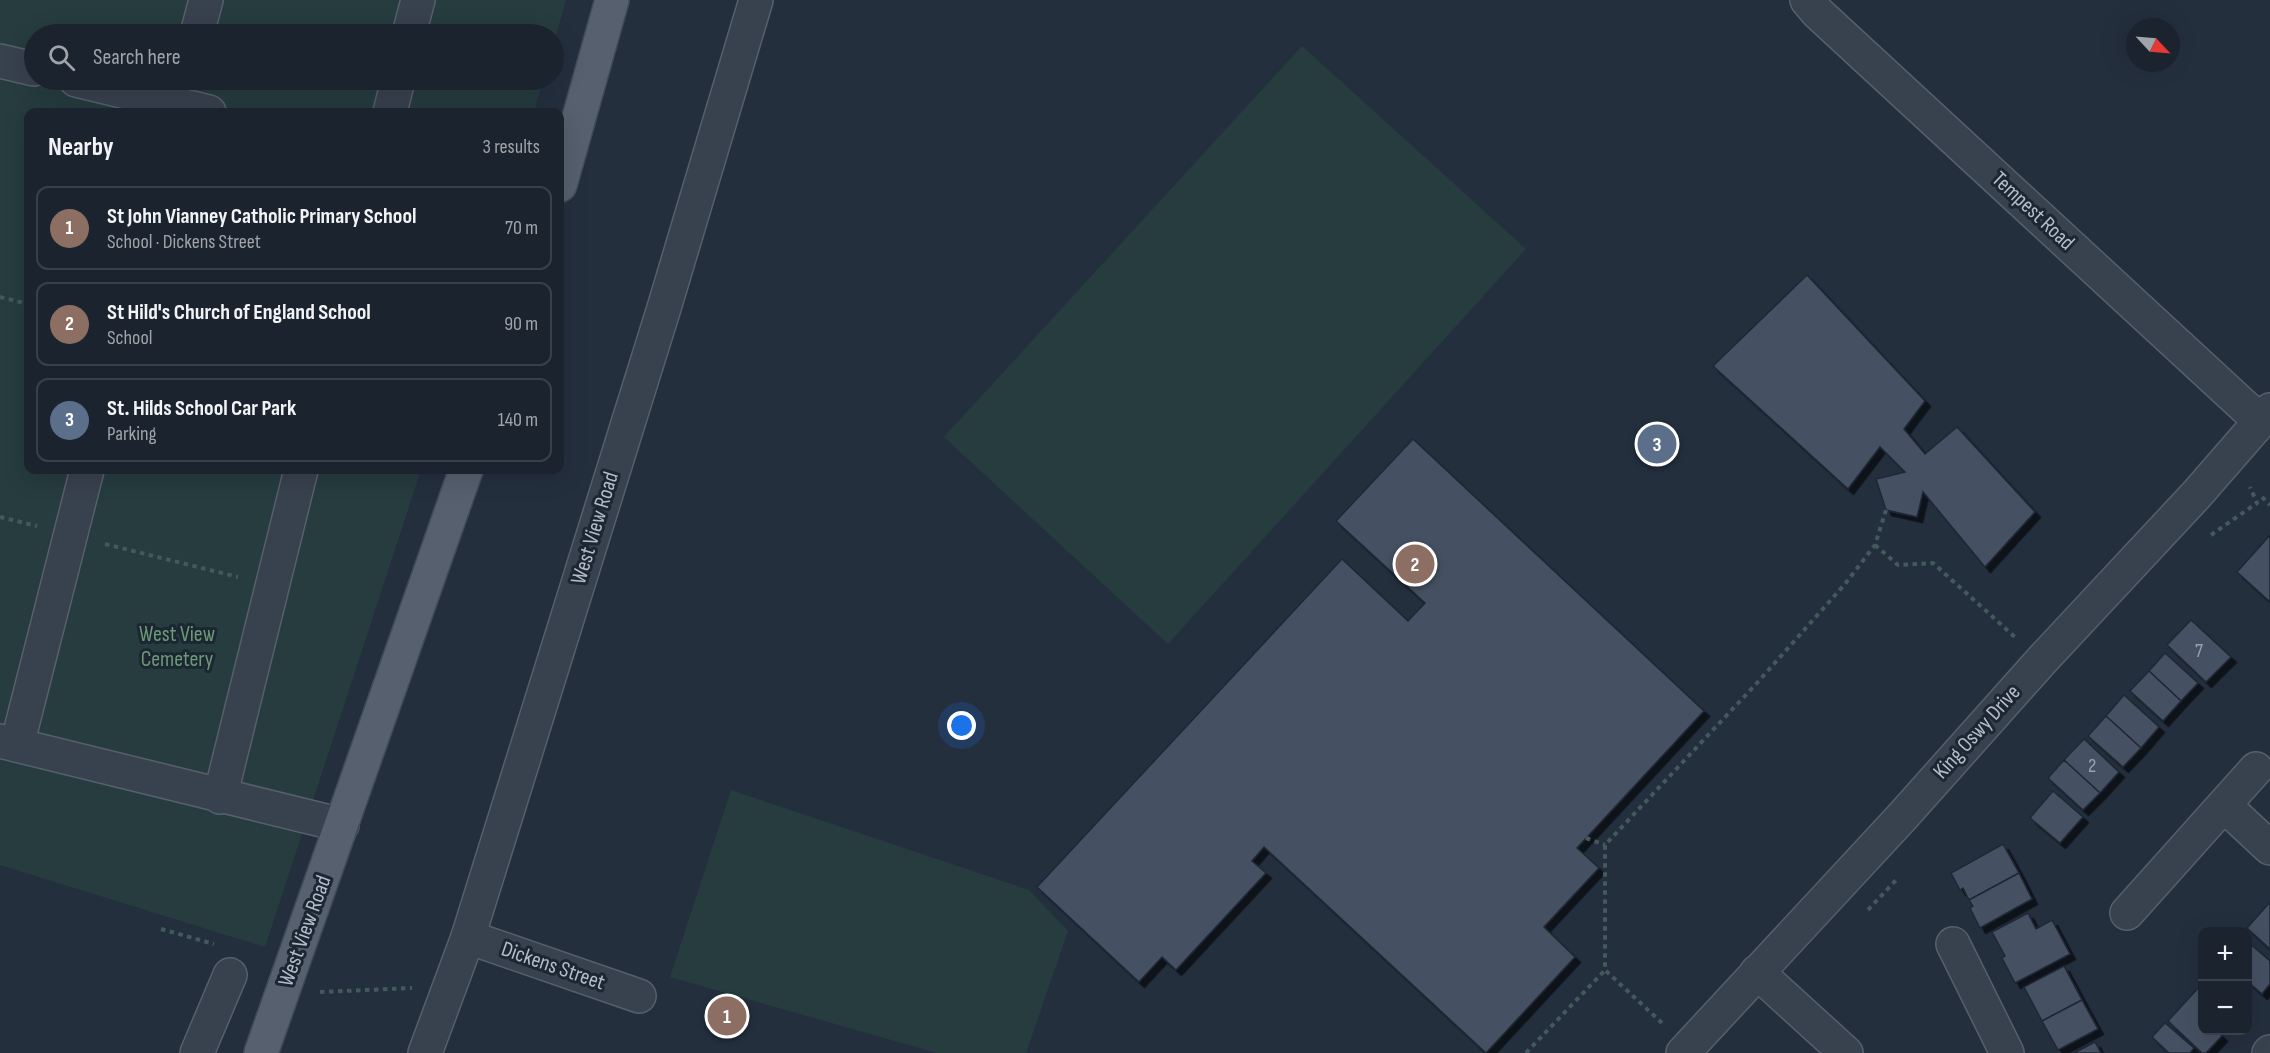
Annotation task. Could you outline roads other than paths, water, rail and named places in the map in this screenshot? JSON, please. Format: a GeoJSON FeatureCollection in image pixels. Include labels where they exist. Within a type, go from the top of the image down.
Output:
{"type":"FeatureCollection","features":[{"type":"Feature","properties":{"kind":"main road"},"geometry":{"type":"LineString","coordinates":[[564,171],[612,0]]}},
{"type":"Feature","properties":{"kind":"main road","name":"West View Road"},"geometry":{"type":"LineString","coordinates":[[261,1053],[465,474]]}},
{"type":"Feature","properties":{"kind":"street"},"geometry":{"type":"LineString","coordinates":[[200,24],[206,0]]}},
{"type":"Feature","properties":{"kind":"street"},"geometry":{"type":"LineString","coordinates":[[412,24],[418,0]]}},
{"type":"Feature","properties":{"kind":"street","name":"West View Road"},"geometry":{"type":"LineString","coordinates":[[425,1053],[468,937],[664,308],[756,0]]}},
{"type":"Feature","properties":{"kind":"street","name":"Tempest Road"},"geometry":{"type":"LineString","coordinates":[[1807,0],[1827,21],[2265,415]]}},
{"type":"Feature","properties":{"kind":"street"},"geometry":{"type":"LineString","coordinates":[[0,61],[24,67]]}},
{"type":"Feature","properties":{"kind":"street"},"geometry":{"type":"LineString","coordinates":[[127,90],[189,102]]}},
{"type":"Feature","properties":{"kind":"street"},"geometry":{"type":"LineString","coordinates":[[391,108],[396,90]]}},
{"type":"Feature","properties":{"kind":"street","name":"King Oswy Drive"},"geometry":{"type":"LineString","coordinates":[[1683,1053],[2197,494],[2265,415]]}},
{"type":"Feature","properties":{"kind":"street"},"geometry":{"type":"LineString","coordinates":[[86,474],[8,743],[342,825]]}},
{"type":"Feature","properties":{"kind":"street"},"geometry":{"type":"LineString","coordinates":[[220,796],[300,474]]}},
{"type":"Feature","properties":{"kind":"street"},"geometry":{"type":"LineString","coordinates":[[2127,913],[2256,769]]}},
{"type":"Feature","properties":{"kind":"street"},"geometry":{"type":"LineString","coordinates":[[2224,805],[2270,848]]}},
{"type":"Feature","properties":{"kind":"street","name":"Dickens Street"},"geometry":{"type":"LineString","coordinates":[[468,937],[639,996]]}},
{"type":"Feature","properties":{"kind":"street"},"geometry":{"type":"LineString","coordinates":[[1953,944],[2007,1053]]}},
{"type":"Feature","properties":{"kind":"street"},"geometry":{"type":"LineString","coordinates":[[1757,972],[1846,1053]]}},
{"type":"Feature","properties":{"kind":"street"},"geometry":{"type":"LineString","coordinates":[[197,1053],[230,975]]}},
{"type":"Feature","properties":{"kind":"place","name":"St. Hilds School Car Park"},"geometry":{"type":"Point","coordinates":[1657,444]}},
{"type":"Feature","properties":{"kind":"place","name":"St Hild's Church of England School"},"geometry":{"type":"Point","coordinates":[1415,564]}},
{"type":"Feature","properties":{"kind":"place","name":"St John Vianney Catholic Primary School"},"geometry":{"type":"Point","coordinates":[727,1016]}},
{"type":"Feature","properties":{"kind":"park label","name":"West View Cemetery"},"geometry":{"type":"Point","coordinates":[177,646]}}]}
